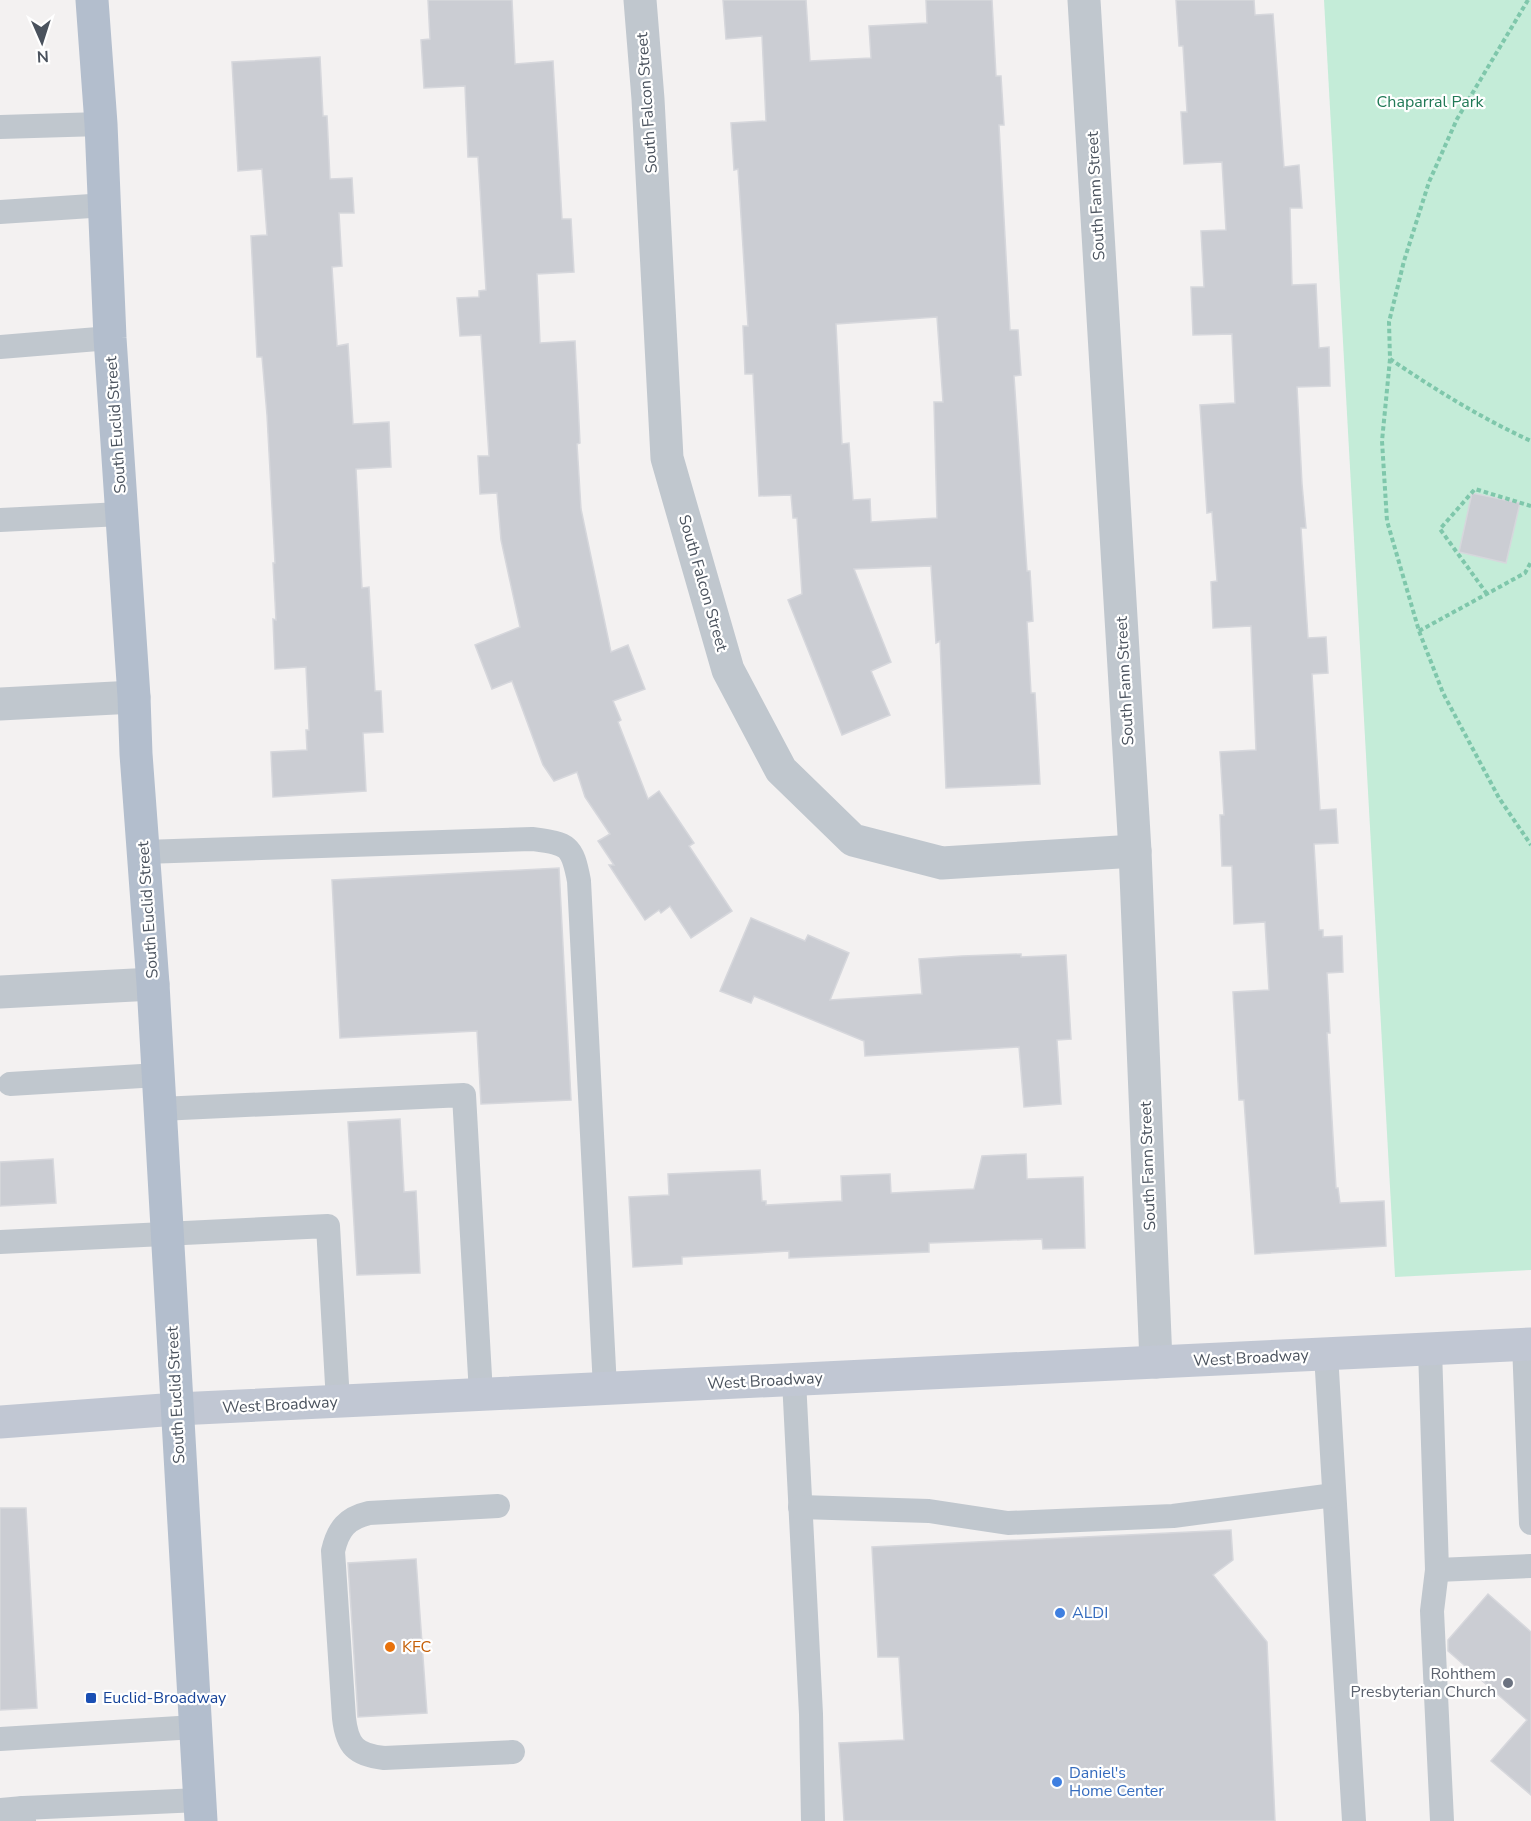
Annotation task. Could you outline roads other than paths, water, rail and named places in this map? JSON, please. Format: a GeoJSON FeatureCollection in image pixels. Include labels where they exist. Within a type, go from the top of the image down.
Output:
{"type":"FeatureCollection","features":[{"type":"Feature","properties":{"kind":"main road","name":"South Euclid Street"},"geometry":{"type":"LineString","coordinates":[[92,0],[106,205],[110,338],[153,984],[200,1811]]}},
{"type":"Feature","properties":{"kind":"main road","name":"West Broadway"},"geometry":{"type":"LineString","coordinates":[[0,1422],[177,1409],[1527,1344]]}},
{"type":"Feature","properties":{"kind":"street","name":"South Falcon Street"},"geometry":{"type":"LineString","coordinates":[[640,0],[649,111],[667,458],[728,670],[781,770],[853,840],[942,863],[1135,850]]}},
{"type":"Feature","properties":{"kind":"street","name":"South Fann Street"},"geometry":{"type":"LineString","coordinates":[[1084,0],[1135,850],[1156,1362]]}},
{"type":"Feature","properties":{"kind":"street"},"geometry":{"type":"LineString","coordinates":[[0,704],[134,697]]}},
{"type":"Feature","properties":{"kind":"street"},"geometry":{"type":"LineString","coordinates":[[0,992],[153,984]]}},
{"type":"Feature","properties":{"kind":"lane"},"geometry":{"type":"LineString","coordinates":[[0,127],[101,124]]}},
{"type":"Feature","properties":{"kind":"lane"},"geometry":{"type":"LineString","coordinates":[[0,212],[106,205]]}},
{"type":"Feature","properties":{"kind":"lane"},"geometry":{"type":"LineString","coordinates":[[0,347],[110,338]]}},
{"type":"Feature","properties":{"kind":"lane"},"geometry":{"type":"LineString","coordinates":[[0,520],[121,514]]}},
{"type":"Feature","properties":{"kind":"lane"},"geometry":{"type":"LineString","coordinates":[[144,852],[532,839],[560,843],[575,858],[579,881],[605,1388]]}},
{"type":"Feature","properties":{"kind":"lane"},"geometry":{"type":"LineString","coordinates":[[10,1084],[158,1075]]}},
{"type":"Feature","properties":{"kind":"lane"},"geometry":{"type":"LineString","coordinates":[[160,1109],[464,1095],[481,1394]]}},
{"type":"Feature","properties":{"kind":"lane"},"geometry":{"type":"LineString","coordinates":[[0,1242],[328,1226],[338,1402]]}},
{"type":"Feature","properties":{"kind":"lane"},"geometry":{"type":"LineString","coordinates":[[1527,1344],[1531,1523]]}},
{"type":"Feature","properties":{"kind":"lane"},"geometry":{"type":"LineString","coordinates":[[1430,1348],[1437,1570],[1432,1611],[1442,1821]]}},
{"type":"Feature","properties":{"kind":"lane"},"geometry":{"type":"LineString","coordinates":[[1326,1354],[1354,1821]]}},
{"type":"Feature","properties":{"kind":"lane"},"geometry":{"type":"LineString","coordinates":[[794,1380],[811,1714],[813,1821]]}},
{"type":"Feature","properties":{"kind":"lane"},"geometry":{"type":"LineString","coordinates":[[800,1507],[929,1511],[1008,1523],[1173,1516],[1335,1495]]}},
{"type":"Feature","properties":{"kind":"lane"},"geometry":{"type":"LineString","coordinates":[[498,1506],[369,1512],[346,1522],[333,1551],[345,1729],[353,1746],[370,1756],[384,1758],[513,1752]]}},
{"type":"Feature","properties":{"kind":"lane"},"geometry":{"type":"LineString","coordinates":[[1437,1570],[1531,1566]]}},
{"type":"Feature","properties":{"kind":"lane"},"geometry":{"type":"LineString","coordinates":[[0,1739],[195,1727]]}},
{"type":"Feature","properties":{"kind":"lane"},"geometry":{"type":"LineString","coordinates":[[16,1813],[200,1811]]}},
{"type":"Feature","properties":{"kind":"place","name":"ALDI"},"geometry":{"type":"Point","coordinates":[1060,1613]}},
{"type":"Feature","properties":{"kind":"place","name":"KFC"},"geometry":{"type":"Point","coordinates":[390,1647]}},
{"type":"Feature","properties":{"kind":"place","name":"Rohthem Presbyterian Church"},"geometry":{"type":"Point","coordinates":[1508,1683]}},
{"type":"Feature","properties":{"kind":"place","name":"Euclid-Broadway"},"geometry":{"type":"Point","coordinates":[91,1698]}},
{"type":"Feature","properties":{"kind":"place","name":"Daniel's Home Center"},"geometry":{"type":"Point","coordinates":[1057,1782]}},
{"type":"Feature","properties":{"kind":"park label","name":"Chaparral Park"},"geometry":{"type":"Point","coordinates":[1430,102]}}]}
